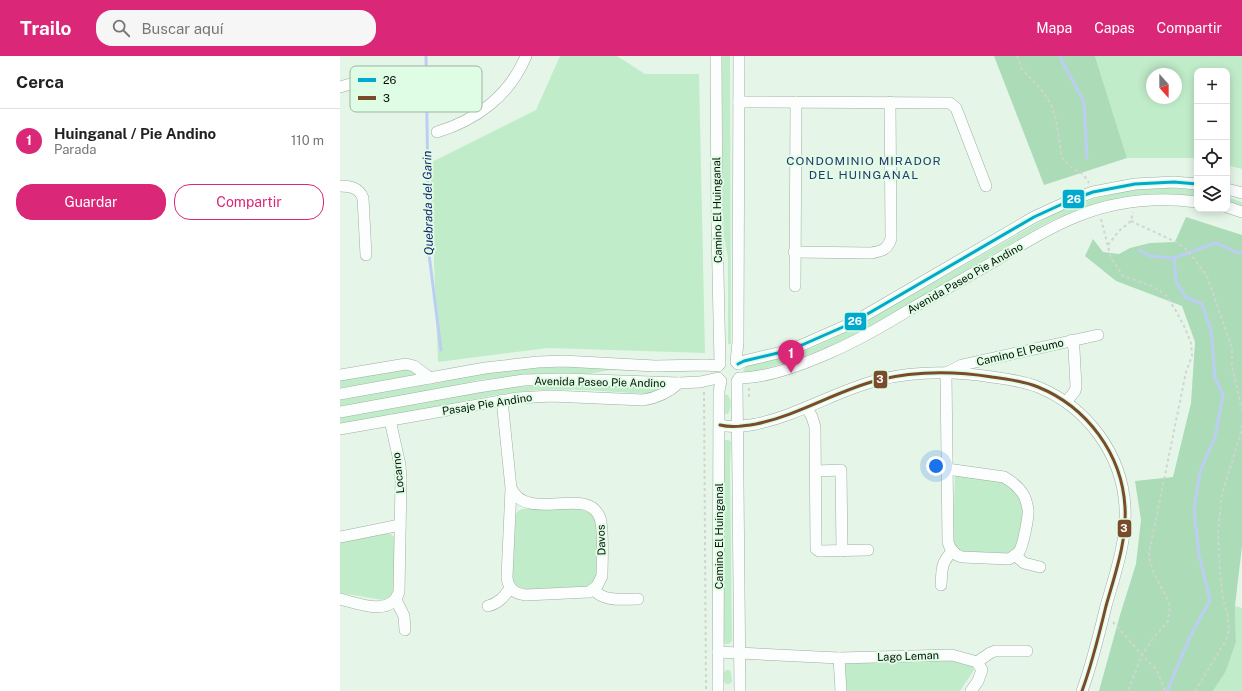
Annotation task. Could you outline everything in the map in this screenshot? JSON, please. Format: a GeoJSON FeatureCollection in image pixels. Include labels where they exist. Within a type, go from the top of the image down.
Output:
{"type":"FeatureCollection","features":[{"type":"Feature","properties":{"kind":"street"},"geometry":{"type":"LineString","coordinates":[[482,110],[500,96],[509,85],[518,73],[526,56]]}},
{"type":"Feature","properties":{"kind":"street","name":"Camino El Huinganal"},"geometry":{"type":"LineString","coordinates":[[716,56],[719,365]]}},
{"type":"Feature","properties":{"kind":"street","name":"Camino El Huinganal"},"geometry":{"type":"LineString","coordinates":[[737,363],[739,56]]}},
{"type":"Feature","properties":{"kind":"street"},"geometry":{"type":"LineString","coordinates":[[340,87],[350,84]]}},
{"type":"Feature","properties":{"kind":"street"},"geometry":{"type":"LineString","coordinates":[[739,102],[950,103],[956,108],[986,186]]}},
{"type":"Feature","properties":{"kind":"street"},"geometry":{"type":"LineString","coordinates":[[795,286],[796,102]]}},
{"type":"Feature","properties":{"kind":"street"},"geometry":{"type":"LineString","coordinates":[[794,252],[871,253],[879,252],[888,246],[891,239],[890,102]]}},
{"type":"Feature","properties":{"kind":"street"},"geometry":{"type":"LineString","coordinates":[[437,132],[464,122],[480,112]]}},
{"type":"Feature","properties":{"kind":"street","name":"Avenida Paseo Pie Andino"},"geometry":{"type":"LineString","coordinates":[[737,363],[802,345],[852,323],[1034,218],[1071,200],[1093,192],[1114,187],[1174,182],[1194,184]]}},
{"type":"Feature","properties":{"kind":"street"},"geometry":{"type":"LineString","coordinates":[[340,186],[356,188],[362,194],[366,255]]}},
{"type":"Feature","properties":{"kind":"street"},"geometry":{"type":"LineString","coordinates":[[1230,190],[1242,193]]}},
{"type":"Feature","properties":{"kind":"street","name":"Avenida Paseo Pie Andino"},"geometry":{"type":"LineString","coordinates":[[738,379],[782,370],[819,358],[840,348],[874,331],[1040,234],[1079,215],[1108,206],[1129,202],[1160,200],[1194,202]]}},
{"type":"Feature","properties":{"kind":"street"},"geometry":{"type":"LineString","coordinates":[[1230,208],[1242,212]]}},
{"type":"Feature","properties":{"kind":"street","name":"Camino El Peumo"},"geometry":{"type":"LineString","coordinates":[[946,372],[962,365],[1098,335]]}},
{"type":"Feature","properties":{"kind":"street","name":"Camino El Peumo"},"geometry":{"type":"LineString","coordinates":[[1066,402],[1075,391],[1076,387],[1074,349],[1072,340]]}},
{"type":"Feature","properties":{"kind":"street"},"geometry":{"type":"LineString","coordinates":[[726,360],[737,363],[741,369],[738,379],[729,384],[719,379],[717,372],[719,365],[726,360]]}},
{"type":"Feature","properties":{"kind":"street","name":"Avenida Paseo Pie Andino"},"geometry":{"type":"LineString","coordinates":[[340,394],[485,368],[538,362],[563,361],[655,366],[719,365]]}},
{"type":"Feature","properties":{"kind":"street"},"geometry":{"type":"LineString","coordinates":[[340,375],[406,364],[414,366],[430,378]]}},
{"type":"Feature","properties":{"kind":"street"},"geometry":{"type":"LineString","coordinates":[[946,372],[947,469],[948,542],[953,552],[957,556],[962,557],[1008,559],[1020,551],[1023,544],[1028,509],[1024,495],[1012,481],[1004,477],[947,469]]}},
{"type":"Feature","properties":{"kind":"street","name":"Camino El Peumo"},"geometry":{"type":"LineString","coordinates":[[720,425],[726,427],[738,427],[775,419],[807,408],[848,390],[878,380],[912,374],[946,372],[983,375],[1023,382],[1047,391],[1066,402],[1085,418],[1102,439],[1116,464],[1122,485],[1125,508],[1124,532],[1120,556],[1082,691]]}},
{"type":"Feature","properties":{"kind":"street","name":"Avenida Paseo Pie Andino"},"geometry":{"type":"LineString","coordinates":[[340,412],[524,380],[572,379],[679,383],[719,379]]}},
{"type":"Feature","properties":{"kind":"street","name":"Camino El Huinganal"},"geometry":{"type":"LineString","coordinates":[[718,691],[719,379]]}},
{"type":"Feature","properties":{"kind":"street","name":"Camino El Huinganal"},"geometry":{"type":"LineString","coordinates":[[738,379],[740,691]]}},
{"type":"Feature","properties":{"kind":"street","name":"Pasaje Pie Andino"},"geometry":{"type":"LineString","coordinates":[[340,429],[502,400],[551,396],[643,400],[663,395],[679,383]]}},
{"type":"Feature","properties":{"kind":"street"},"geometry":{"type":"LineString","coordinates":[[502,400],[512,488],[507,577],[510,588],[518,594],[526,595],[584,593],[594,590],[600,596],[609,599],[638,599]]}},
{"type":"Feature","properties":{"kind":"street"},"geometry":{"type":"LineString","coordinates":[[807,408],[815,427],[816,549],[819,551],[868,550]]}},
{"type":"Feature","properties":{"kind":"street","name":"Locarno"},"geometry":{"type":"LineString","coordinates":[[390,420],[401,481],[400,588],[396,600]]}},
{"type":"Feature","properties":{"kind":"street"},"geometry":{"type":"LineString","coordinates":[[816,470],[841,470],[842,551]]}},
{"type":"Feature","properties":{"kind":"street"},"geometry":{"type":"LineString","coordinates":[[512,488],[519,499],[528,503]]}},
{"type":"Feature","properties":{"kind":"street"},"geometry":{"type":"LineString","coordinates":[[510,520],[514,511],[528,503]]}},
{"type":"Feature","properties":{"kind":"street","name":"Davos"},"geometry":{"type":"LineString","coordinates":[[528,503],[584,504],[594,509],[598,513],[602,524],[602,576],[594,590]]}},
{"type":"Feature","properties":{"kind":"street"},"geometry":{"type":"LineString","coordinates":[[340,537],[400,525]]}},
{"type":"Feature","properties":{"kind":"street"},"geometry":{"type":"LineString","coordinates":[[941,585],[943,564],[953,552]]}},
{"type":"Feature","properties":{"kind":"street"},"geometry":{"type":"LineString","coordinates":[[1015,555],[1024,563],[1040,567]]}},
{"type":"Feature","properties":{"kind":"street"},"geometry":{"type":"LineString","coordinates":[[488,606],[497,603],[502,599],[510,588]]}},
{"type":"Feature","properties":{"kind":"street"},"geometry":{"type":"LineString","coordinates":[[340,599],[377,607],[388,605],[396,600],[404,616],[405,630]]}},
{"type":"Feature","properties":{"kind":"street"},"geometry":{"type":"LineString","coordinates":[[971,691],[978,681],[982,670],[977,662],[995,651],[1027,651]]}},
{"type":"Feature","properties":{"kind":"street","name":"Lago Leman"},"geometry":{"type":"LineString","coordinates":[[718,652],[839,658],[952,655],[977,662]]}},
{"type":"Feature","properties":{"kind":"street"},"geometry":{"type":"LineString","coordinates":[[839,658],[841,691]]}},
{"type":"Feature","properties":{"kind":"path"},"geometry":{"type":"LineString","coordinates":[[1017,56],[1022,69],[1043,92],[1051,104],[1056,119],[1062,158],[1071,167],[1084,174],[1093,192]]}},
{"type":"Feature","properties":{"kind":"path"},"geometry":{"type":"LineString","coordinates":[[1108,245],[1119,230],[1131,221],[1133,212]]}},
{"type":"Feature","properties":{"kind":"path"},"geometry":{"type":"LineString","coordinates":[[1101,219],[1111,258],[1123,276],[1152,286],[1166,294],[1185,328],[1191,344],[1192,356],[1186,372],[1149,552],[1154,574],[1170,606],[1168,621],[1154,636],[1142,655],[1128,691]]}},
{"type":"Feature","properties":{"kind":"path"},"geometry":{"type":"LineString","coordinates":[[1131,221],[1178,243],[1188,251],[1207,276],[1232,348],[1232,366],[1242,412]]}},
{"type":"Feature","properties":{"kind":"path"},"geometry":{"type":"LineString","coordinates":[[704,390],[706,691]]}},
{"type":"Feature","properties":{"kind":"path"},"geometry":{"type":"LineString","coordinates":[[1195,691],[1226,640],[1229,628],[1220,574],[1218,532],[1222,494],[1242,426]]}},
{"type":"Feature","properties":{"kind":"path"},"geometry":{"type":"LineString","coordinates":[[1105,612],[1157,670],[1165,691]]}},
{"type":"Feature","properties":{"kind":"green space"},"geometry":{"type":"Polygon","coordinates":[[[560,56],[617,56],[645,74],[699,74],[705,353],[548,348],[438,362],[430,163],[536,110],[560,56]]]}},
{"type":"Feature","properties":{"kind":"green space"},"geometry":{"type":"Polygon","coordinates":[[[722,56],[730,56],[731,344],[728,344],[728,258],[724,236],[723,214],[722,56]]]}},
{"type":"Feature","properties":{"kind":"green space"},"geometry":{"type":"Polygon","coordinates":[[[994,56],[1095,56],[1127,158],[1044,185],[994,56]]]}},
{"type":"Feature","properties":{"kind":"green space"},"geometry":{"type":"Polygon","coordinates":[[[1095,56],[1242,56],[1242,169],[1230,166],[1230,68],[1194,68],[1194,158],[1127,158],[1095,56]]]}},
{"type":"Feature","properties":{"kind":"green space"},"geometry":{"type":"Polygon","coordinates":[[[1169,188],[1194,190],[1194,196],[1141,194],[1112,199],[1081,208],[1041,226],[858,334],[803,357],[775,366],[746,374],[743,370],[746,366],[780,358],[814,347],[851,330],[1055,213],[1093,199],[1116,193],[1142,189],[1169,188]]]}},
{"type":"Feature","properties":{"kind":"green space"},"geometry":{"type":"Polygon","coordinates":[[[1230,198],[1242,202],[1242,207],[1230,203],[1230,198]]]}},
{"type":"Feature","properties":{"kind":"green space"},"geometry":{"type":"Polygon","coordinates":[[[1186,217],[1242,235],[1242,546],[1235,606],[1236,642],[1226,671],[1213,691],[1099,691],[1136,564],[1141,520],[1135,481],[1173,477],[1191,403],[1195,342],[1182,306],[1116,281],[1085,256],[1093,239],[1103,252],[1119,254],[1130,248],[1150,243],[1175,242],[1186,217]]]}},
{"type":"Feature","properties":{"kind":"green space"},"geometry":{"type":"Polygon","coordinates":[[[573,367],[699,371],[668,372],[609,370],[590,374],[531,374],[480,380],[412,394],[340,406],[340,400],[437,383],[486,372],[530,368],[573,367]]]}},
{"type":"Feature","properties":{"kind":"green space"},"geometry":{"type":"Polygon","coordinates":[[[404,368],[419,374],[340,388],[340,379],[404,368]]]}},
{"type":"Feature","properties":{"kind":"green space"},"geometry":{"type":"Polygon","coordinates":[[[554,384],[661,388],[652,394],[595,390],[522,391],[340,424],[340,418],[494,389],[554,384]]]}},
{"type":"Feature","properties":{"kind":"green space"},"geometry":{"type":"Polygon","coordinates":[[[724,394],[728,395],[731,402],[728,414],[724,414],[724,394]]]}},
{"type":"Feature","properties":{"kind":"green space"},"geometry":{"type":"Polygon","coordinates":[[[729,440],[731,442],[732,641],[729,644],[725,644],[724,641],[722,442],[729,440]]]}},
{"type":"Feature","properties":{"kind":"green space"},"geometry":{"type":"Polygon","coordinates":[[[955,475],[1001,481],[1018,492],[1024,512],[1017,547],[1012,552],[964,552],[957,548],[953,540],[955,475]]]}},
{"type":"Feature","properties":{"kind":"green space"},"geometry":{"type":"Polygon","coordinates":[[[522,509],[579,509],[594,516],[598,530],[597,577],[595,582],[587,587],[526,591],[517,586],[513,580],[516,514],[522,509]]]}},
{"type":"Feature","properties":{"kind":"green space"},"geometry":{"type":"Polygon","coordinates":[[[383,534],[391,534],[396,539],[394,593],[389,598],[383,600],[340,593],[340,542],[383,534]]]}},
{"type":"Feature","properties":{"kind":"green space"},"geometry":{"type":"Polygon","coordinates":[[[1235,606],[1242,608],[1242,691],[1213,691],[1226,671],[1236,642],[1235,606]]]}},
{"type":"Feature","properties":{"kind":"green space"},"geometry":{"type":"Polygon","coordinates":[[[968,657],[974,670],[960,691],[845,691],[843,662],[968,657]]]}},
{"type":"Feature","properties":{"kind":"green space"},"geometry":{"type":"Polygon","coordinates":[[[726,670],[731,672],[732,682],[729,684],[724,682],[724,672],[726,670]]]}},
{"type":"Feature","properties":{"kind":"waterway","name":"Quebrada del Garin"},"geometry":{"type":"LineString","coordinates":[[426,56],[426,66]]}},
{"type":"Feature","properties":{"kind":"waterway"},"geometry":{"type":"LineString","coordinates":[[1060,56],[1084,102],[1087,158]]}},
{"type":"Feature","properties":{"kind":"waterway","name":"Quebrada del Garin"},"geometry":{"type":"LineString","coordinates":[[427,112],[429,254],[441,350]]}},
{"type":"Feature","properties":{"kind":"waterway"},"geometry":{"type":"LineString","coordinates":[[1139,250],[1150,256],[1174,258],[1216,243],[1236,252],[1242,253]]}},
{"type":"Feature","properties":{"kind":"waterway"},"geometry":{"type":"LineString","coordinates":[[1167,691],[1190,637],[1210,600],[1199,554],[1194,510],[1200,472],[1215,437],[1223,395],[1215,378],[1210,327],[1202,304],[1185,297],[1176,281],[1174,258]]}},
{"type":"Feature","properties":{"kind":"transit line","name":"26"},"geometry":{"type":"LineString","coordinates":[[738,364],[802,345],[852,323],[1034,217],[1071,200],[1093,192],[1135,184],[1174,182],[1194,184]]}},
{"type":"Feature","properties":{"kind":"transit line","name":"3"},"geometry":{"type":"LineString","coordinates":[[720,425],[742,426],[756,424],[787,415],[847,390],[878,380],[906,375],[935,373],[978,375],[1021,382],[1038,387],[1056,396],[1072,407],[1099,435],[1109,451],[1117,469],[1125,507],[1124,532],[1120,557],[1098,639],[1082,691]]}},
{"type":"Feature","properties":{"kind":"place","name":"Huinganal / Pie Andino"},"geometry":{"type":"Point","coordinates":[791,373]}},
{"type":"Feature","properties":{"kind":"district","name":"CONDOMINIO MIRADOR DEL HUINGANAL"},"geometry":{"type":"Point","coordinates":[864,168]}}]}
